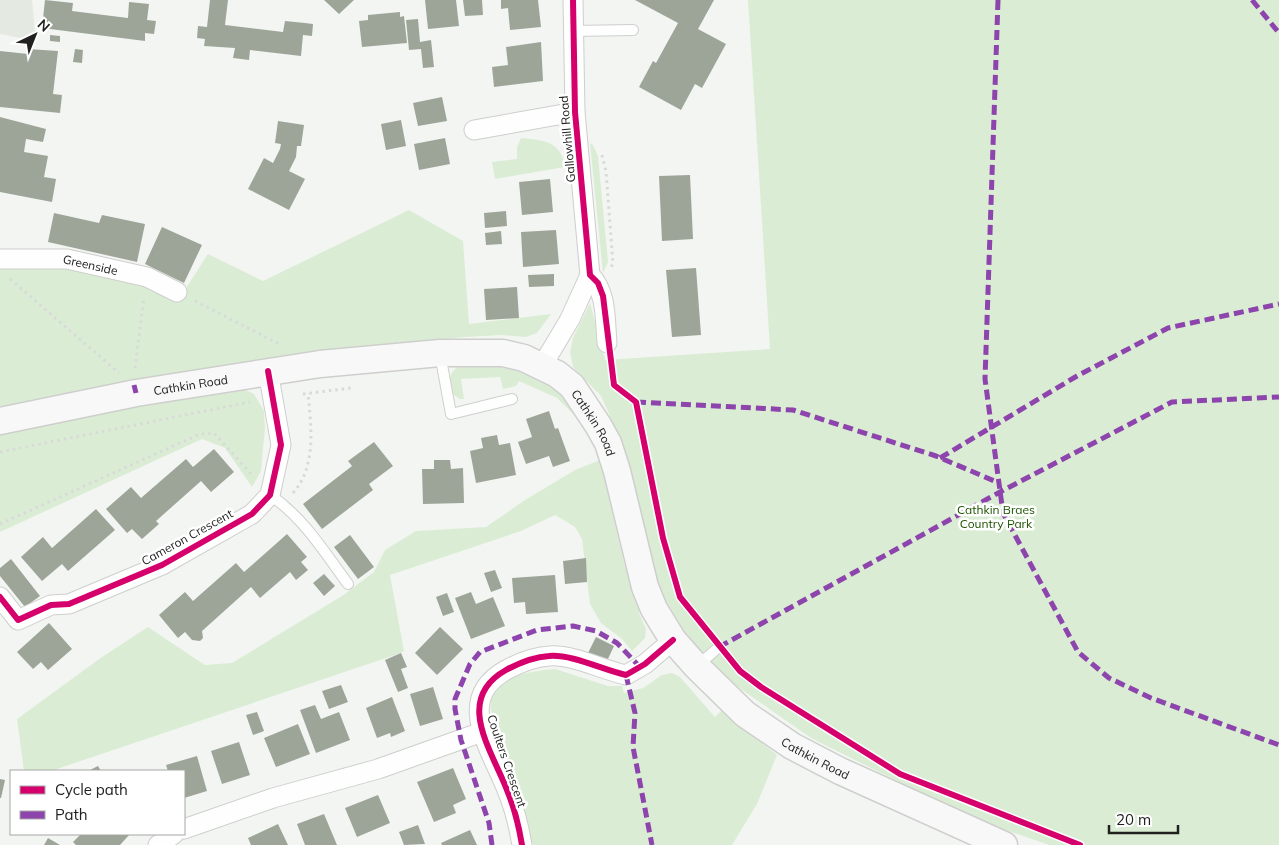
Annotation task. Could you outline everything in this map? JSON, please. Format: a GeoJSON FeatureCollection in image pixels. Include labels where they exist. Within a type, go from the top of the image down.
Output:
{"type":"FeatureCollection","features":[{"type":"Feature","properties":{"kind":"main road","name":"Cathkin Road"},"geometry":{"type":"LineString","coordinates":[[0,421],[136,393],[268,371],[440,354],[503,353],[524,358],[542,366],[572,386],[608,444],[617,471],[645,587],[654,609],[672,640],[696,666],[745,714],[792,746],[1004,845]]}},
{"type":"Feature","properties":{"kind":"street","name":"Gallowhill Road"},"geometry":{"type":"LineString","coordinates":[[542,366],[570,319],[590,275],[575,112],[573,0]]}},
{"type":"Feature","properties":{"kind":"street"},"geometry":{"type":"LineString","coordinates":[[474,130],[575,112]]}},
{"type":"Feature","properties":{"kind":"street","name":"Greenside"},"geometry":{"type":"LineString","coordinates":[[0,259],[68,259],[147,277],[177,292]]}},
{"type":"Feature","properties":{"kind":"street"},"geometry":{"type":"LineString","coordinates":[[590,275],[598,283],[603,296],[607,343]]}},
{"type":"Feature","properties":{"kind":"street","name":"Cameron Crescent"},"geometry":{"type":"LineString","coordinates":[[0,597],[18,620],[51,605],[69,604],[162,566],[276,499],[282,445],[268,371]]}},
{"type":"Feature","properties":{"kind":"street","name":"Coulters Crescent"},"geometry":{"type":"LineString","coordinates":[[522,845],[508,792],[482,732],[478,711],[481,694],[487,683],[521,661],[549,656],[570,659],[626,675],[644,664],[672,640]]}},
{"type":"Feature","properties":{"kind":"street","name":"Coulters Crescent"},"geometry":{"type":"LineString","coordinates":[[185,829],[273,798],[378,769],[482,732]]}},
{"type":"Feature","properties":{"kind":"street"},"geometry":{"type":"LineString","coordinates":[[158,845],[173,835]]}},
{"type":"Feature","properties":{"kind":"lane"},"geometry":{"type":"LineString","coordinates":[[573,31],[633,30]]}},
{"type":"Feature","properties":{"kind":"lane"},"geometry":{"type":"LineString","coordinates":[[440,354],[451,414],[512,398]]}},
{"type":"Feature","properties":{"kind":"lane"},"geometry":{"type":"LineString","coordinates":[[276,499],[308,531],[348,584]]}},
{"type":"Feature","properties":{"kind":"lane"},"geometry":{"type":"LineString","coordinates":[[696,666],[719,647]]}},
{"type":"Feature","properties":{"kind":"path"},"geometry":{"type":"LineString","coordinates":[[7,277],[126,379]]}},
{"type":"Feature","properties":{"kind":"path"},"geometry":{"type":"LineString","coordinates":[[134,376],[147,277]]}},
{"type":"Feature","properties":{"kind":"path"},"geometry":{"type":"LineString","coordinates":[[177,292],[286,347]]}},
{"type":"Feature","properties":{"kind":"path"},"geometry":{"type":"LineString","coordinates":[[0,452],[274,397],[356,387]]}},
{"type":"Feature","properties":{"kind":"path"},"geometry":{"type":"LineString","coordinates":[[0,524],[200,434],[214,433],[276,499],[303,478],[311,447],[308,393]]}},
{"type":"Feature","properties":{"kind":"shaded area"},"geometry":{"type":"Polygon","coordinates":[[[0,0],[32,0],[36,41],[0,34],[0,0]]]}},
{"type":"Feature","properties":{"kind":"green space","name":"Cathkin Braes Country Park"},"geometry":{"type":"Polygon","coordinates":[[[748,0],[1279,0],[1279,845],[1049,845],[971,818],[811,738],[718,673],[686,634],[662,594],[653,570],[622,443],[601,396],[573,367],[570,352],[573,338],[590,303],[605,360],[770,349],[748,0]]]}},
{"type":"Feature","properties":{"kind":"green space"},"geometry":{"type":"Polygon","coordinates":[[[521,138],[544,141],[555,147],[563,158],[565,167],[495,179],[492,162],[517,159],[517,147],[521,138]]]}},
{"type":"Feature","properties":{"kind":"green space"},"geometry":{"type":"Polygon","coordinates":[[[590,143],[593,145],[598,156],[608,262],[603,273],[590,143]]]}},
{"type":"Feature","properties":{"kind":"green space"},"geometry":{"type":"Polygon","coordinates":[[[409,210],[463,241],[469,324],[551,314],[537,333],[526,337],[501,335],[465,337],[313,353],[0,409],[0,268],[77,268],[117,274],[152,284],[179,299],[208,254],[263,281],[409,210]]]}},
{"type":"Feature","properties":{"kind":"green space"},"geometry":{"type":"Polygon","coordinates":[[[461,364],[509,365],[553,387],[573,407],[582,423],[557,398],[519,381],[516,386],[503,389],[500,377],[461,379],[464,399],[460,399],[451,393],[450,380],[454,370],[461,364]]]}},
{"type":"Feature","properties":{"kind":"green space"},"geometry":{"type":"Polygon","coordinates":[[[240,387],[254,394],[264,411],[265,428],[261,471],[252,487],[225,448],[202,439],[0,532],[0,434],[240,387]]]}},
{"type":"Feature","properties":{"kind":"green space"},"geometry":{"type":"Polygon","coordinates":[[[600,460],[625,567],[646,629],[645,638],[632,651],[622,639],[601,623],[590,604],[582,539],[575,527],[555,515],[521,531],[390,575],[404,651],[401,653],[54,770],[24,770],[17,719],[102,657],[148,627],[205,665],[232,663],[342,596],[374,572],[385,550],[416,531],[486,527],[525,500],[575,470],[600,460]]]}},
{"type":"Feature","properties":{"kind":"green space"},"geometry":{"type":"Polygon","coordinates":[[[555,669],[608,686],[622,686],[624,693],[643,688],[662,675],[672,673],[680,677],[715,717],[722,710],[777,755],[757,804],[732,845],[533,845],[492,715],[491,699],[501,684],[509,679],[527,673],[555,669]]]}},
{"type":"Feature","properties":{"kind":"building"},"geometry":{"type":"Polygon","coordinates":[[[45,0],[73,3],[72,11],[128,18],[129,2],[149,4],[147,20],[156,21],[154,34],[145,33],[145,41],[42,28],[45,0]]]}},
{"type":"Feature","properties":{"kind":"building"},"geometry":{"type":"Polygon","coordinates":[[[210,0],[228,0],[225,25],[283,32],[285,21],[313,24],[312,36],[303,35],[301,56],[250,50],[249,60],[233,58],[235,48],[204,46],[205,39],[197,38],[198,26],[207,27],[210,0]]]}},
{"type":"Feature","properties":{"kind":"building"},"geometry":{"type":"Polygon","coordinates":[[[324,0],[354,0],[339,14],[324,0]]]}},
{"type":"Feature","properties":{"kind":"building"},"geometry":{"type":"Polygon","coordinates":[[[425,0],[456,0],[459,26],[428,29],[425,0]]]}},
{"type":"Feature","properties":{"kind":"building"},"geometry":{"type":"Polygon","coordinates":[[[463,0],[482,0],[483,15],[465,16],[463,0]]]}},
{"type":"Feature","properties":{"kind":"building"},"geometry":{"type":"Polygon","coordinates":[[[501,0],[538,0],[541,27],[510,30],[508,8],[501,9],[501,0]]]}},
{"type":"Feature","properties":{"kind":"building"},"geometry":{"type":"Polygon","coordinates":[[[635,0],[714,0],[698,29],[726,44],[702,88],[695,84],[681,110],[639,87],[653,61],[656,63],[678,23],[635,0]]]}},
{"type":"Feature","properties":{"kind":"building"},"geometry":{"type":"Polygon","coordinates":[[[400,12],[400,17],[404,16],[407,43],[362,47],[359,21],[368,20],[368,15],[400,12]]]}},
{"type":"Feature","properties":{"kind":"building"},"geometry":{"type":"Polygon","coordinates":[[[418,19],[420,42],[431,40],[434,67],[423,68],[421,49],[409,50],[406,20],[418,19]]]}},
{"type":"Feature","properties":{"kind":"building"},"geometry":{"type":"Polygon","coordinates":[[[50,35],[60,36],[60,42],[50,41],[50,35]]]}},
{"type":"Feature","properties":{"kind":"building"},"geometry":{"type":"Polygon","coordinates":[[[541,42],[543,81],[494,87],[492,67],[508,65],[506,47],[541,42]]]}},
{"type":"Feature","properties":{"kind":"building"},"geometry":{"type":"Polygon","coordinates":[[[28,49],[58,51],[53,94],[62,95],[60,113],[0,107],[0,51],[28,54],[28,49]]]}},
{"type":"Feature","properties":{"kind":"building"},"geometry":{"type":"Polygon","coordinates":[[[75,49],[83,50],[82,63],[73,62],[75,49]]]}},
{"type":"Feature","properties":{"kind":"building"},"geometry":{"type":"Polygon","coordinates":[[[442,97],[447,121],[418,126],[413,103],[442,97]]]}},
{"type":"Feature","properties":{"kind":"building"},"geometry":{"type":"Polygon","coordinates":[[[0,117],[46,129],[43,142],[26,139],[24,152],[48,156],[44,177],[56,179],[52,202],[0,192],[0,117]]]}},
{"type":"Feature","properties":{"kind":"building"},"geometry":{"type":"Polygon","coordinates":[[[401,120],[406,146],[386,150],[381,124],[401,120]]]}},
{"type":"Feature","properties":{"kind":"building"},"geometry":{"type":"Polygon","coordinates":[[[278,121],[304,125],[301,146],[297,146],[296,157],[289,171],[305,179],[289,210],[248,189],[264,158],[273,163],[280,149],[281,144],[275,143],[278,121]]]}},
{"type":"Feature","properties":{"kind":"building"},"geometry":{"type":"Polygon","coordinates":[[[445,138],[450,164],[419,170],[414,144],[445,138]]]}},
{"type":"Feature","properties":{"kind":"building"},"geometry":{"type":"Polygon","coordinates":[[[690,175],[693,239],[662,241],[659,176],[690,175]]]}},
{"type":"Feature","properties":{"kind":"building"},"geometry":{"type":"Polygon","coordinates":[[[550,179],[553,212],[522,215],[519,182],[550,179]]]}},
{"type":"Feature","properties":{"kind":"building"},"geometry":{"type":"Polygon","coordinates":[[[506,211],[507,226],[485,228],[484,213],[506,211]]]}},
{"type":"Feature","properties":{"kind":"building"},"geometry":{"type":"Polygon","coordinates":[[[54,213],[99,223],[102,215],[145,224],[137,262],[48,242],[54,213]]]}},
{"type":"Feature","properties":{"kind":"building"},"geometry":{"type":"Polygon","coordinates":[[[162,227],[202,245],[184,283],[145,264],[162,227]]]}},
{"type":"Feature","properties":{"kind":"building"},"geometry":{"type":"Polygon","coordinates":[[[556,230],[559,264],[523,267],[521,232],[556,230]]]}},
{"type":"Feature","properties":{"kind":"building"},"geometry":{"type":"Polygon","coordinates":[[[501,231],[502,244],[486,245],[485,233],[501,231]]]}},
{"type":"Feature","properties":{"kind":"building"},"geometry":{"type":"Polygon","coordinates":[[[696,268],[701,335],[672,337],[666,270],[696,268]]]}},
{"type":"Feature","properties":{"kind":"building"},"geometry":{"type":"Polygon","coordinates":[[[554,274],[554,286],[529,287],[528,275],[554,274]]]}},
{"type":"Feature","properties":{"kind":"building"},"geometry":{"type":"Polygon","coordinates":[[[517,287],[519,318],[486,320],[484,289],[517,287]]]}},
{"type":"Feature","properties":{"kind":"building"},"geometry":{"type":"Polygon","coordinates":[[[549,411],[555,429],[558,428],[570,461],[553,467],[549,456],[526,464],[518,442],[532,437],[526,419],[549,411]]]}},
{"type":"Feature","properties":{"kind":"building"},"geometry":{"type":"Polygon","coordinates":[[[497,435],[499,445],[510,443],[516,475],[476,483],[470,451],[483,448],[481,438],[497,435]]]}},
{"type":"Feature","properties":{"kind":"building"},"geometry":{"type":"Polygon","coordinates":[[[374,442],[393,466],[369,484],[373,490],[322,529],[303,504],[352,466],[348,461],[374,442]]]}},
{"type":"Feature","properties":{"kind":"building"},"geometry":{"type":"Polygon","coordinates":[[[214,449],[234,472],[211,492],[201,481],[156,521],[159,524],[142,539],[132,529],[127,533],[106,509],[131,487],[141,498],[186,459],[193,467],[214,449]]]}},
{"type":"Feature","properties":{"kind":"building"},"geometry":{"type":"Polygon","coordinates":[[[434,460],[450,460],[451,469],[463,468],[464,503],[423,504],[422,469],[434,469],[434,460]]]}},
{"type":"Feature","properties":{"kind":"building"},"geometry":{"type":"Polygon","coordinates":[[[96,509],[115,530],[68,571],[62,564],[42,581],[21,557],[43,537],[52,548],[96,509]]]}},
{"type":"Feature","properties":{"kind":"building"},"geometry":{"type":"Polygon","coordinates":[[[287,534],[307,557],[301,562],[308,570],[296,580],[290,572],[260,598],[251,587],[202,631],[203,638],[200,641],[192,640],[185,632],[178,638],[159,615],[185,592],[193,601],[236,563],[244,572],[287,534]]]}},
{"type":"Feature","properties":{"kind":"building"},"geometry":{"type":"Polygon","coordinates":[[[350,535],[374,567],[358,579],[334,547],[350,535]]]}},
{"type":"Feature","properties":{"kind":"building"},"geometry":{"type":"Polygon","coordinates":[[[586,558],[587,582],[565,584],[563,561],[586,558]]]}},
{"type":"Feature","properties":{"kind":"building"},"geometry":{"type":"Polygon","coordinates":[[[11,559],[40,596],[25,607],[0,576],[0,568],[11,559]]]}},
{"type":"Feature","properties":{"kind":"building"},"geometry":{"type":"Polygon","coordinates":[[[495,570],[502,588],[491,592],[484,573],[495,570]]]}},
{"type":"Feature","properties":{"kind":"building"},"geometry":{"type":"Polygon","coordinates":[[[324,574],[335,586],[324,596],[313,583],[324,574]]]}},
{"type":"Feature","properties":{"kind":"building"},"geometry":{"type":"Polygon","coordinates":[[[555,575],[558,612],[526,614],[525,602],[514,603],[512,578],[555,575]]]}},
{"type":"Feature","properties":{"kind":"building"},"geometry":{"type":"Polygon","coordinates":[[[471,592],[476,604],[493,597],[505,626],[471,639],[455,598],[471,592]]]}},
{"type":"Feature","properties":{"kind":"building"},"geometry":{"type":"Polygon","coordinates":[[[447,593],[454,612],[443,616],[436,597],[447,593]]]}},
{"type":"Feature","properties":{"kind":"building"},"geometry":{"type":"Polygon","coordinates":[[[49,623],[72,649],[48,670],[41,662],[33,669],[17,652],[49,623]]]}},
{"type":"Feature","properties":{"kind":"building"},"geometry":{"type":"Polygon","coordinates":[[[440,627],[463,649],[437,675],[415,653],[440,627]]]}},
{"type":"Feature","properties":{"kind":"building"},"geometry":{"type":"Polygon","coordinates":[[[596,637],[614,646],[607,661],[588,653],[596,637]]]}},
{"type":"Feature","properties":{"kind":"building"},"geometry":{"type":"Polygon","coordinates":[[[401,653],[407,667],[401,669],[408,688],[398,692],[385,660],[401,653]]]}},
{"type":"Feature","properties":{"kind":"building"},"geometry":{"type":"Polygon","coordinates":[[[341,685],[348,702],[329,709],[322,691],[341,685]]]}},
{"type":"Feature","properties":{"kind":"building"},"geometry":{"type":"Polygon","coordinates":[[[433,687],[443,719],[420,726],[410,694],[433,687]]]}},
{"type":"Feature","properties":{"kind":"building"},"geometry":{"type":"Polygon","coordinates":[[[392,697],[405,731],[391,737],[390,733],[377,738],[366,708],[392,697]]]}},
{"type":"Feature","properties":{"kind":"building"},"geometry":{"type":"Polygon","coordinates":[[[315,705],[321,719],[339,712],[350,740],[316,753],[300,710],[315,705]]]}},
{"type":"Feature","properties":{"kind":"building"},"geometry":{"type":"Polygon","coordinates":[[[257,712],[264,731],[253,735],[246,715],[257,712]]]}},
{"type":"Feature","properties":{"kind":"building"},"geometry":{"type":"Polygon","coordinates":[[[298,724],[310,754],[276,767],[264,738],[298,724]]]}},
{"type":"Feature","properties":{"kind":"building"},"geometry":{"type":"Polygon","coordinates":[[[239,742],[250,775],[222,784],[211,751],[239,742]]]}},
{"type":"Feature","properties":{"kind":"building"},"geometry":{"type":"Polygon","coordinates":[[[197,756],[207,791],[185,798],[185,770],[168,770],[166,765],[197,756]]]}},
{"type":"Feature","properties":{"kind":"building"},"geometry":{"type":"Polygon","coordinates":[[[98,766],[100,770],[90,770],[98,766]]]}},
{"type":"Feature","properties":{"kind":"building"},"geometry":{"type":"Polygon","coordinates":[[[453,768],[466,799],[453,805],[456,813],[434,822],[417,782],[453,768]]]}},
{"type":"Feature","properties":{"kind":"building"},"geometry":{"type":"Polygon","coordinates":[[[0,779],[5,780],[1,798],[0,798],[0,779]]]}},
{"type":"Feature","properties":{"kind":"building"},"geometry":{"type":"Polygon","coordinates":[[[378,795],[390,823],[357,837],[345,808],[378,795]]]}},
{"type":"Feature","properties":{"kind":"building"},"geometry":{"type":"Polygon","coordinates":[[[324,814],[337,845],[305,845],[297,824],[324,814]]]}},
{"type":"Feature","properties":{"kind":"building"},"geometry":{"type":"Polygon","coordinates":[[[278,824],[288,845],[251,845],[248,838],[278,824]]]}},
{"type":"Feature","properties":{"kind":"building"},"geometry":{"type":"Polygon","coordinates":[[[418,825],[425,844],[404,845],[399,832],[418,825]]]}},
{"type":"Feature","properties":{"kind":"building"},"geometry":{"type":"Polygon","coordinates":[[[470,830],[477,845],[442,845],[441,843],[470,830]]]}},
{"type":"Feature","properties":{"kind":"building"},"geometry":{"type":"Polygon","coordinates":[[[80,835],[129,835],[120,845],[76,845],[73,842],[80,835]]]}},
{"type":"Feature","properties":{"kind":"building"},"geometry":{"type":"Polygon","coordinates":[[[48,838],[60,845],[44,845],[48,838]]]}},
{"type":"Feature","properties":{"kind":"marked path"},"geometry":{"type":"LineString","coordinates":[[998,0],[985,379],[1003,513],[1078,652],[1109,678],[1151,698],[1279,745]]}},
{"type":"Feature","properties":{"kind":"marked path"},"geometry":{"type":"LineString","coordinates":[[1252,0],[1279,33]]}},
{"type":"Feature","properties":{"kind":"marked path"},"geometry":{"type":"LineString","coordinates":[[940,458],[1077,376],[1168,328],[1279,304]]}},
{"type":"Feature","properties":{"kind":"marked path"},"geometry":{"type":"LineString","coordinates":[[134,385],[136,393]]}},
{"type":"Feature","properties":{"kind":"marked path"},"geometry":{"type":"LineString","coordinates":[[719,647],[1000,492],[1172,402],[1279,397]]}},
{"type":"Feature","properties":{"kind":"marked path"},"geometry":{"type":"LineString","coordinates":[[636,402],[793,410],[936,456],[999,483]]}},
{"type":"Feature","properties":{"kind":"marked path"},"geometry":{"type":"LineString","coordinates":[[492,845],[489,823],[461,740],[455,709],[455,699],[470,664],[480,652],[537,630],[573,626],[596,631],[617,643],[640,667]]}},
{"type":"Feature","properties":{"kind":"marked path"},"geometry":{"type":"LineString","coordinates":[[626,675],[635,713],[633,747],[652,845]]}},
{"type":"Feature","properties":{"kind":"cycle path"},"geometry":{"type":"LineString","coordinates":[[573,0],[575,112],[590,275],[598,283],[603,296],[614,385],[636,402],[663,538],[680,597],[740,671],[761,687],[900,774],[1080,845]]}},
{"type":"Feature","properties":{"kind":"cycle path"},"geometry":{"type":"LineString","coordinates":[[0,597],[18,620],[51,605],[69,604],[162,565],[252,514],[270,495],[281,445],[268,371]]}},
{"type":"Feature","properties":{"kind":"cycle path"},"geometry":{"type":"LineString","coordinates":[[522,845],[512,803],[481,726],[479,710],[482,695],[490,682],[516,665],[532,659],[549,656],[567,657],[626,675],[645,664],[673,640]]}}]}
